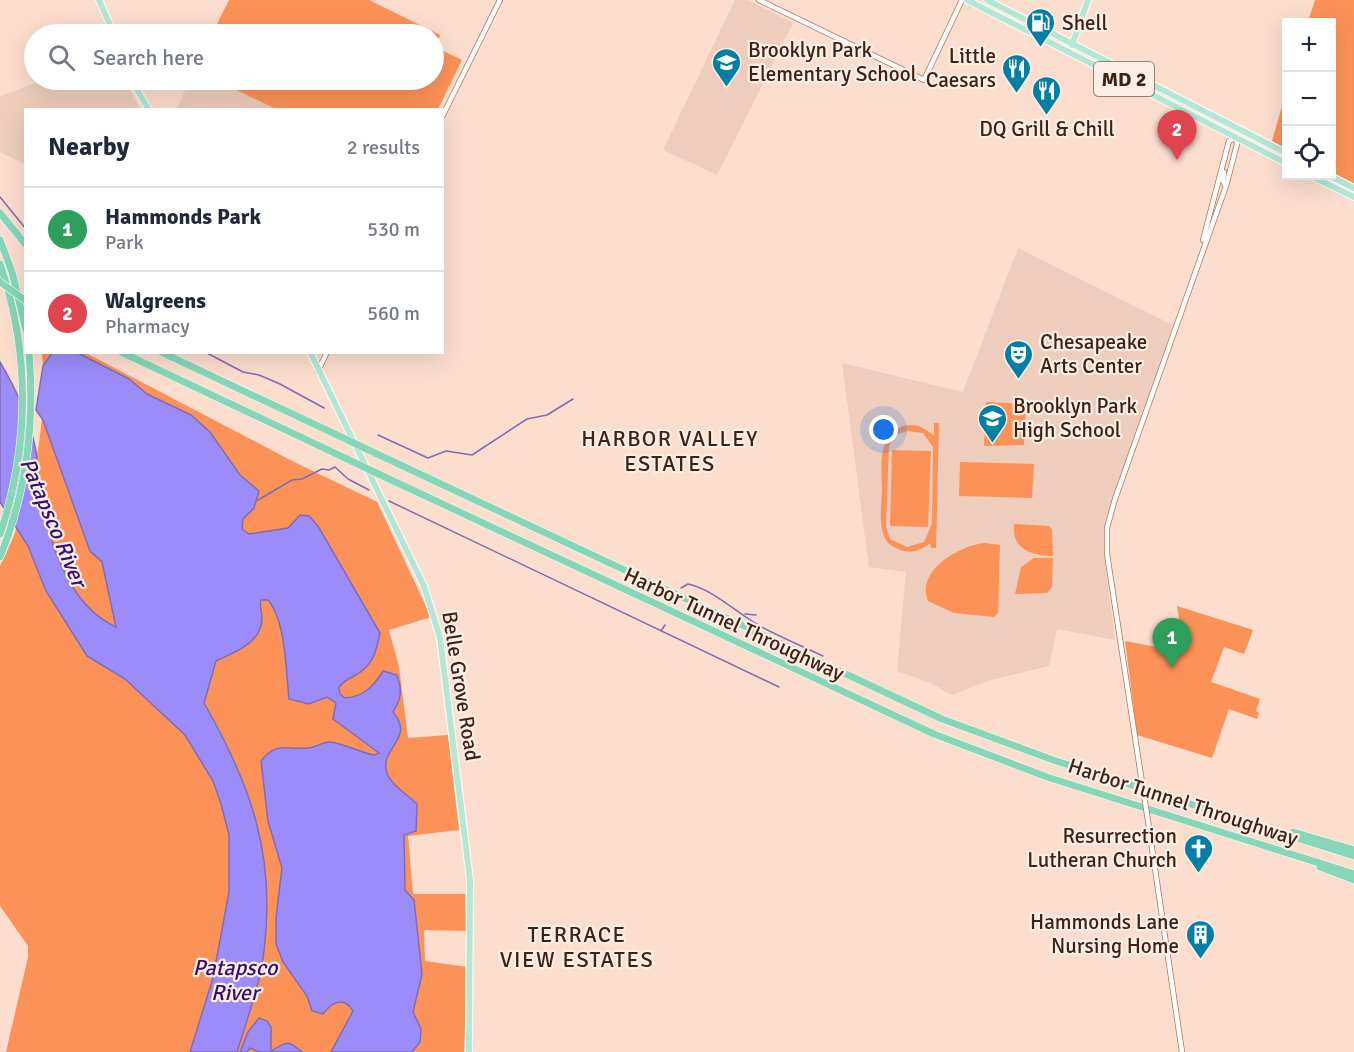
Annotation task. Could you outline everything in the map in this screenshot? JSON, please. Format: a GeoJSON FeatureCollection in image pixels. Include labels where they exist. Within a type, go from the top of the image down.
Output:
{"type":"FeatureCollection","features":[{"type":"Feature","properties":{"kind":"highway"},"geometry":{"type":"LineString","coordinates":[[0,213],[24,243]]}},
{"type":"Feature","properties":{"kind":"highway"},"geometry":{"type":"LineString","coordinates":[[0,240],[12,272],[24,322]]}},
{"type":"Feature","properties":{"kind":"highway"},"geometry":{"type":"LineString","coordinates":[[0,264],[12,302],[22,371],[20,453],[0,534]]}},
{"type":"Feature","properties":{"kind":"highway"},"geometry":{"type":"LineString","coordinates":[[0,282],[24,300]]}},
{"type":"Feature","properties":{"kind":"highway"},"geometry":{"type":"LineString","coordinates":[[0,557],[19,500],[26,467],[32,403],[29,354]]}},
{"type":"Feature","properties":{"kind":"highway","name":"Harbor Tunnel Throughway"},"geometry":{"type":"LineString","coordinates":[[125,354],[934,734],[1047,777],[1354,874]]}},
{"type":"Feature","properties":{"kind":"highway","name":"Harbor Tunnel Throughway"},"geometry":{"type":"LineString","coordinates":[[165,354],[942,719],[1053,760],[1354,856]]}},
{"type":"Feature","properties":{"kind":"highway"},"geometry":{"type":"LineString","coordinates":[[1192,805],[1354,850]]}},
{"type":"Feature","properties":{"kind":"highway"},"geometry":{"type":"LineString","coordinates":[[1302,857],[1354,880]]}},
{"type":"Feature","properties":{"kind":"main road"},"geometry":{"type":"LineString","coordinates":[[99,0],[110,24]]}},
{"type":"Feature","properties":{"kind":"main road","name":"MD 2"},"geometry":{"type":"LineString","coordinates":[[967,0],[1282,160]]}},
{"type":"Feature","properties":{"kind":"main road","name":"MD 2"},"geometry":{"type":"LineString","coordinates":[[987,0],[1282,150]]}},
{"type":"Feature","properties":{"kind":"main road"},"geometry":{"type":"LineString","coordinates":[[1070,51],[1088,0]]}},
{"type":"Feature","properties":{"kind":"main road"},"geometry":{"type":"LineString","coordinates":[[137,90],[148,108]]}},
{"type":"Feature","properties":{"kind":"main road"},"geometry":{"type":"LineString","coordinates":[[1336,179],[1354,188]]}},
{"type":"Feature","properties":{"kind":"main road"},"geometry":{"type":"LineString","coordinates":[[1319,180],[1354,198]]}},
{"type":"Feature","properties":{"kind":"main road","name":"Belle Grove Road"},"geometry":{"type":"LineString","coordinates":[[311,354],[424,586],[440,638],[470,880],[469,1052]]}},
{"type":"Feature","properties":{"kind":"street"},"geometry":{"type":"LineString","coordinates":[[444,113],[500,0]]}},
{"type":"Feature","properties":{"kind":"street"},"geometry":{"type":"LineString","coordinates":[[759,0],[924,80],[962,0]]}},
{"type":"Feature","properties":{"kind":"street"},"geometry":{"type":"LineString","coordinates":[[1182,1052],[1107,554],[1107,528],[1115,499],[1226,186],[1237,144],[1236,136],[1229,141],[1200,257]]}},
{"type":"Feature","properties":{"kind":"street"},"geometry":{"type":"LineString","coordinates":[[1223,166],[1222,182],[1226,186]]}},
{"type":"Feature","properties":{"kind":"street"},"geometry":{"type":"LineString","coordinates":[[1215,215],[1217,184]]}},
{"type":"Feature","properties":{"kind":"street"},"geometry":{"type":"LineString","coordinates":[[318,371],[326,354]]}},
{"type":"Feature","properties":{"kind":"shaded area"},"geometry":{"type":"Polygon","coordinates":[[[229,0],[369,0],[418,24],[217,24],[229,0]]]}},
{"type":"Feature","properties":{"kind":"shaded area","name":"Brooklyn Park Elementary School"},"geometry":{"type":"Polygon","coordinates":[[[735,0],[748,0],[793,23],[717,175],[663,150],[735,0]]]}},
{"type":"Feature","properties":{"kind":"shaded area"},"geometry":{"type":"Polygon","coordinates":[[[1315,0],[1354,0],[1354,184],[1336,174],[1336,18],[1309,18],[1315,0]]]}},
{"type":"Feature","properties":{"kind":"shaded area"},"geometry":{"type":"Polygon","coordinates":[[[444,51],[462,60],[438,108],[274,108],[236,90],[444,90],[444,51]]]}},
{"type":"Feature","properties":{"kind":"shaded area"},"geometry":{"type":"Polygon","coordinates":[[[24,87],[24,90],[130,90],[139,108],[24,108],[24,164],[0,152],[0,96],[24,87]]]}},
{"type":"Feature","properties":{"kind":"shaded area"},"geometry":{"type":"Polygon","coordinates":[[[185,90],[236,90],[274,108],[177,108],[185,90]]]}},
{"type":"Feature","properties":{"kind":"shaded area"},"geometry":{"type":"Polygon","coordinates":[[[1282,106],[1282,147],[1272,141],[1282,106]]]}},
{"type":"Feature","properties":{"kind":"shaded area","name":"Brooklyn Park High School"},"geometry":{"type":"Polygon","coordinates":[[[1018,248],[1173,325],[1107,517],[1104,554],[1115,640],[1057,629],[1049,666],[987,681],[952,695],[931,683],[897,671],[906,572],[869,567],[842,363],[963,392],[1018,248]]]}},
{"type":"Feature","properties":{"kind":"shaded area"},"geometry":{"type":"Polygon","coordinates":[[[42,354],[88,354],[294,462],[377,502],[431,617],[389,630],[399,667],[408,738],[448,735],[459,830],[408,836],[413,894],[465,894],[466,931],[424,930],[425,961],[467,967],[464,1052],[6,1052],[28,957],[28,946],[0,906],[0,566],[21,516],[36,462],[43,408],[42,354]]]}},
{"type":"Feature","properties":{"kind":"shaded area"},"geometry":{"type":"Polygon","coordinates":[[[986,402],[1026,404],[1024,445],[984,446],[986,402]]]}},
{"type":"Feature","properties":{"kind":"shaded area"},"geometry":{"type":"Polygon","coordinates":[[[934,423],[939,423],[936,548],[931,548],[930,543],[919,550],[903,551],[887,542],[882,530],[882,453],[889,436],[904,426],[920,427],[934,436],[934,423]],[[907,431],[896,435],[889,446],[886,527],[890,539],[907,547],[924,542],[932,524],[933,447],[923,433],[907,431]]]}},
{"type":"Feature","properties":{"kind":"shaded area"},"geometry":{"type":"Polygon","coordinates":[[[892,450],[931,451],[928,527],[890,526],[892,450]]]}},
{"type":"Feature","properties":{"kind":"shaded area"},"geometry":{"type":"Polygon","coordinates":[[[960,462],[1034,464],[1032,498],[959,496],[960,462]]]}},
{"type":"Feature","properties":{"kind":"shaded area"},"geometry":{"type":"Polygon","coordinates":[[[1014,524],[1049,526],[1052,530],[1053,556],[1038,555],[1019,545],[1014,533],[1014,524]]]}},
{"type":"Feature","properties":{"kind":"shaded area"},"geometry":{"type":"Polygon","coordinates":[[[985,543],[1000,545],[998,613],[994,617],[954,613],[928,601],[926,590],[928,580],[934,570],[953,554],[985,543]]]}},
{"type":"Feature","properties":{"kind":"shaded area"},"geometry":{"type":"Polygon","coordinates":[[[1034,558],[1053,558],[1052,587],[1047,593],[1015,594],[1021,567],[1034,558]]]}},
{"type":"Feature","properties":{"kind":"shaded area"},"geometry":{"type":"Polygon","coordinates":[[[1177,606],[1253,630],[1244,654],[1224,647],[1211,682],[1260,699],[1256,711],[1259,713],[1257,719],[1229,709],[1212,758],[1137,735],[1125,641],[1167,649],[1166,638],[1182,638],[1177,606]]]}},
{"type":"Feature","properties":{"kind":"water","name":"Patapsco River"},"geometry":{"type":"Polygon","coordinates":[[[51,354],[80,354],[129,379],[147,394],[191,415],[210,432],[240,475],[259,491],[254,508],[243,519],[242,529],[249,534],[288,528],[300,515],[309,516],[318,526],[380,633],[370,663],[339,687],[340,694],[345,698],[363,693],[372,686],[383,671],[397,675],[400,685],[400,698],[393,712],[399,721],[399,737],[387,757],[386,765],[392,782],[417,804],[416,831],[404,835],[405,890],[414,900],[422,974],[413,1012],[421,1029],[420,1042],[412,1052],[331,1052],[353,1011],[346,1003],[338,1002],[330,1006],[323,1014],[312,1011],[307,996],[283,962],[276,944],[276,918],[282,868],[268,821],[261,761],[277,749],[310,748],[329,742],[374,755],[379,753],[333,719],[336,703],[327,697],[309,704],[289,699],[282,633],[274,609],[268,600],[261,600],[261,627],[246,646],[216,661],[204,703],[221,733],[247,792],[263,852],[267,916],[262,964],[237,1052],[190,1052],[213,978],[229,892],[229,835],[213,781],[185,735],[125,679],[87,656],[46,591],[28,546],[0,502],[0,362],[17,394],[30,428],[36,451],[38,483],[43,507],[62,568],[84,603],[116,627],[102,562],[90,551],[43,420],[36,410],[43,366],[51,354]]]}},
{"type":"Feature","properties":{"kind":"water"},"geometry":{"type":"Polygon","coordinates":[[[259,1018],[267,1021],[271,1027],[271,1051],[289,1043],[302,1052],[259,1052],[250,1048],[247,1052],[240,1052],[248,1032],[259,1018]]]}},
{"type":"Feature","properties":{"kind":"waterway"},"geometry":{"type":"LineString","coordinates":[[0,197],[24,227]]}},
{"type":"Feature","properties":{"kind":"waterway"},"geometry":{"type":"LineString","coordinates":[[209,354],[243,372],[259,375],[280,384],[324,408]]}},
{"type":"Feature","properties":{"kind":"waterway"},"geometry":{"type":"LineString","coordinates":[[378,435],[428,458],[446,451],[472,455],[527,419],[547,415],[573,399]]}},
{"type":"Feature","properties":{"kind":"waterway"},"geometry":{"type":"LineString","coordinates":[[258,500],[292,480],[302,479],[322,469],[329,470],[335,467],[348,479],[369,490]]}},
{"type":"Feature","properties":{"kind":"waterway"},"geometry":{"type":"LineString","coordinates":[[389,501],[779,687]]}},
{"type":"Feature","properties":{"kind":"waterway"},"geometry":{"type":"LineString","coordinates":[[681,588],[688,584],[707,591],[751,621],[823,656]]}},
{"type":"Feature","properties":{"kind":"waterway"},"geometry":{"type":"LineString","coordinates":[[745,614],[756,615]]}},
{"type":"Feature","properties":{"kind":"waterway"},"geometry":{"type":"LineString","coordinates":[[661,631],[665,625]]}},
{"type":"Feature","properties":{"kind":"place","name":"Shell"},"geometry":{"type":"Point","coordinates":[1041,48]}},
{"type":"Feature","properties":{"kind":"place","name":"Brooklyn Park Elementary School"},"geometry":{"type":"Point","coordinates":[727,88]}},
{"type":"Feature","properties":{"kind":"place","name":"Little Caesars"},"geometry":{"type":"Point","coordinates":[1017,94]}},
{"type":"Feature","properties":{"kind":"place","name":"DQ Grill & Chill"},"geometry":{"type":"Point","coordinates":[1047,116]}},
{"type":"Feature","properties":{"kind":"place","name":"Walgreens"},"geometry":{"type":"Point","coordinates":[1177,160]}},
{"type":"Feature","properties":{"kind":"place","name":"Chesapeake Arts Center"},"geometry":{"type":"Point","coordinates":[1019,380]}},
{"type":"Feature","properties":{"kind":"place","name":"Brooklyn Park High School"},"geometry":{"type":"Point","coordinates":[992,444]}},
{"type":"Feature","properties":{"kind":"place","name":"Hammonds Park"},"geometry":{"type":"Point","coordinates":[1172,668]}},
{"type":"Feature","properties":{"kind":"place","name":"Resurrection Lutheran Church"},"geometry":{"type":"Point","coordinates":[1198,874]}},
{"type":"Feature","properties":{"kind":"place","name":"Hammonds Lane Nursing Home"},"geometry":{"type":"Point","coordinates":[1200,960]}},
{"type":"Feature","properties":{"kind":"district","name":"HARBOR VALLEY ESTATES"},"geometry":{"type":"Point","coordinates":[670,450]}},
{"type":"Feature","properties":{"kind":"district","name":"TERRACE VIEW ESTATES"},"geometry":{"type":"Point","coordinates":[577,946]}}]}
